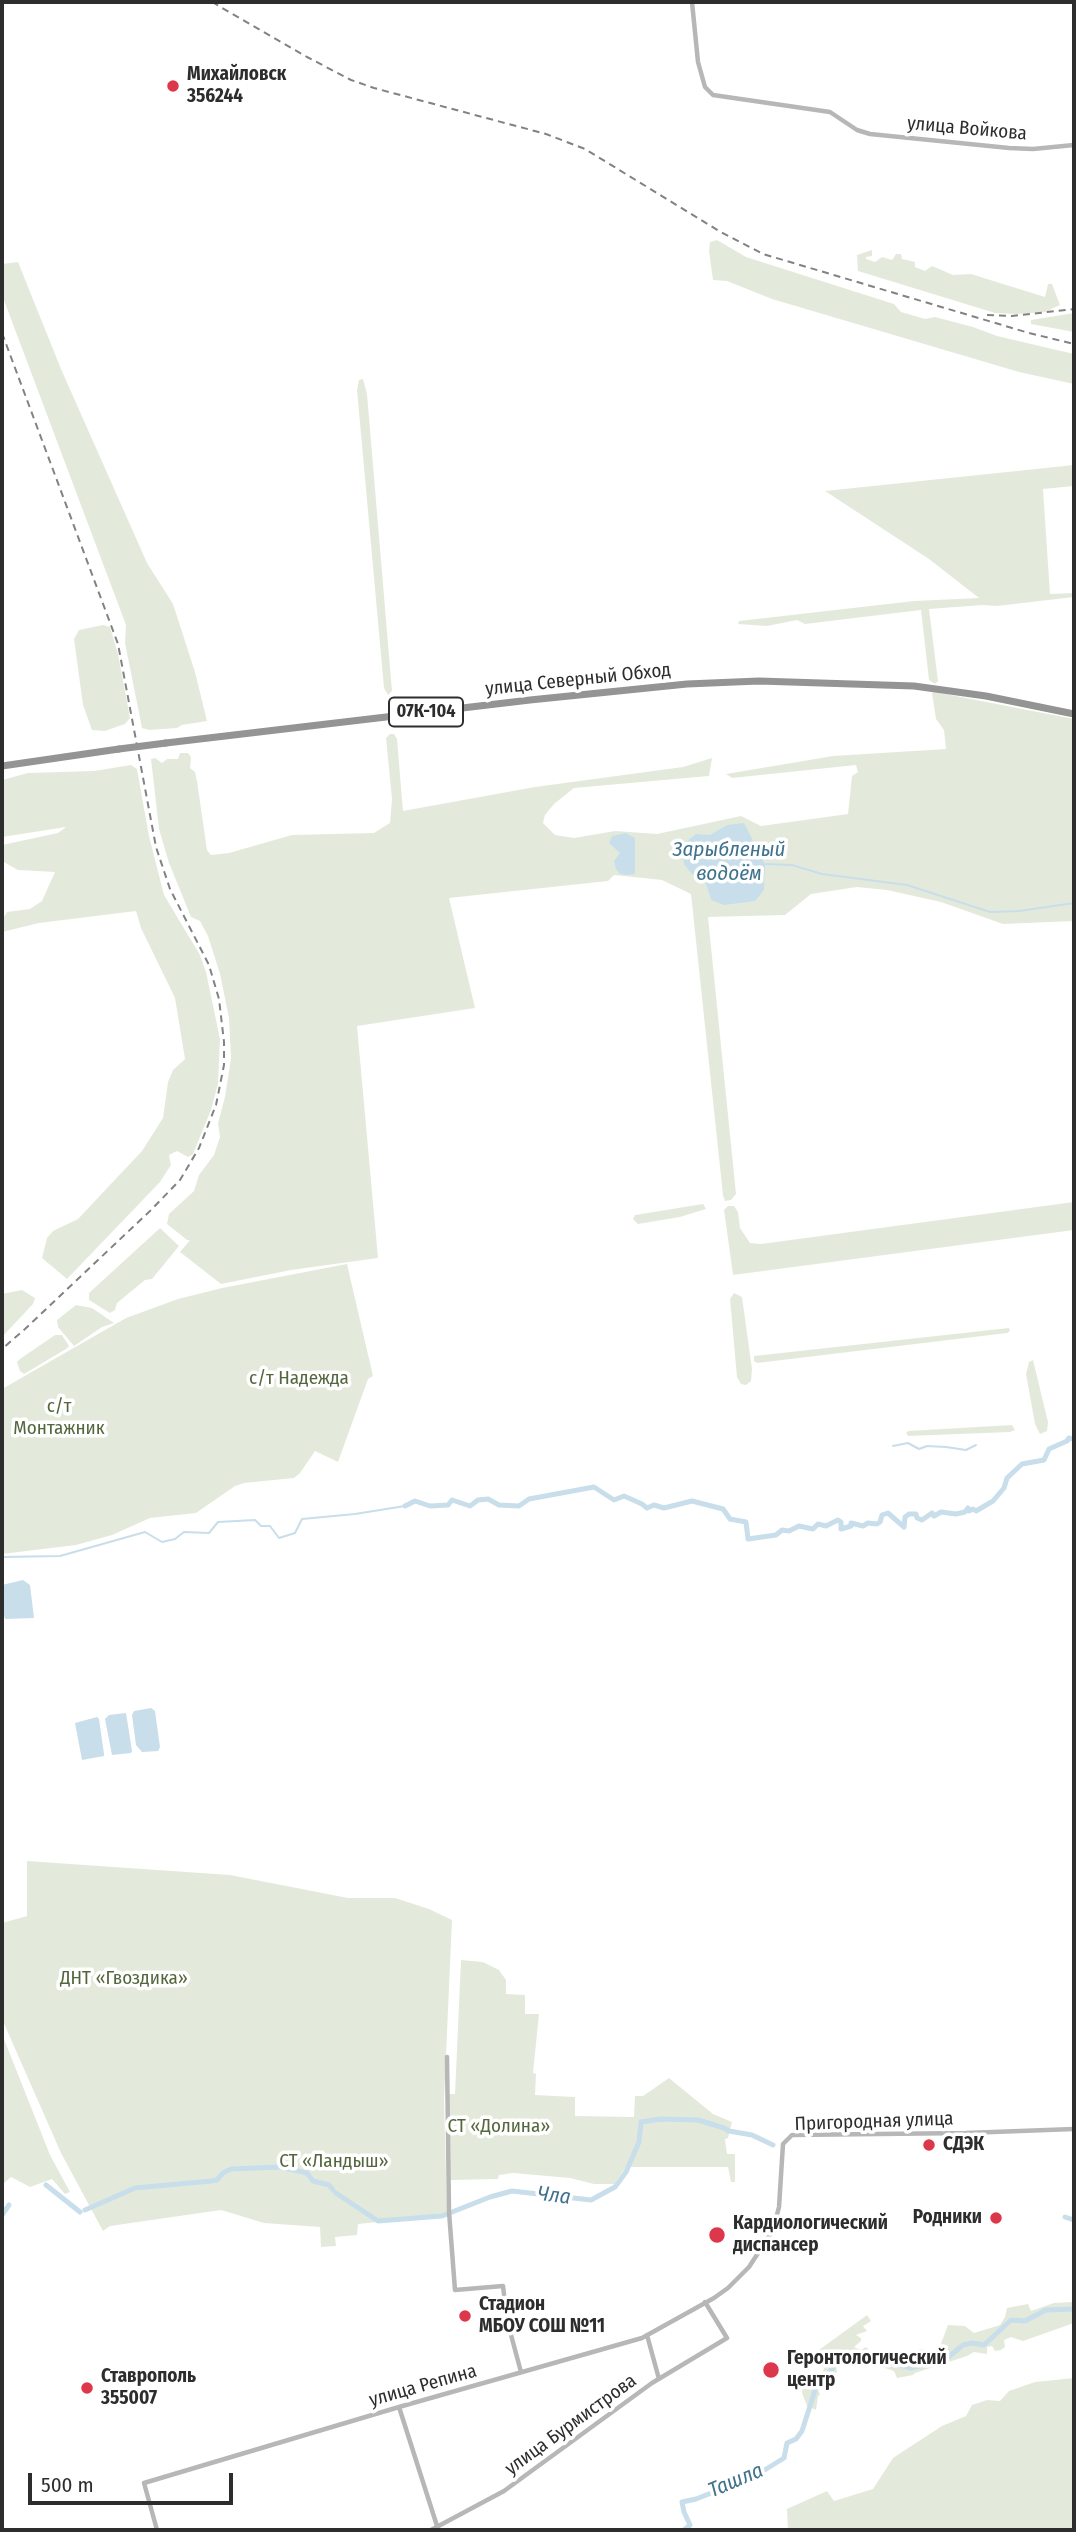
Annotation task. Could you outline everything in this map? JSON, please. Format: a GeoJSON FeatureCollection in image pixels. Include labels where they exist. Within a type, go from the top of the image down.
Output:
{"type":"FeatureCollection","features":[{"type":"Feature","properties":{"kind":"highway","name":"улица Северный Обход"},"geometry":{"type":"LineString","coordinates":[[2,766],[166,743],[687,684],[759,681],[914,686],[986,696],[1074,714]]}},
{"type":"Feature","properties":{"kind":"street","name":"улица Войкова"},"geometry":{"type":"LineString","coordinates":[[692,2],[698,62],[707,91],[713,95],[830,111],[858,130],[871,135],[1009,148],[1033,149],[1074,145]]}},
{"type":"Feature","properties":{"kind":"street"},"geometry":{"type":"LineString","coordinates":[[447,2057],[449,2214],[455,2290],[503,2286],[521,2372]]}},
{"type":"Feature","properties":{"kind":"street","name":"Пригородная улица"},"geometry":{"type":"LineString","coordinates":[[704,2302],[728,2288],[749,2267],[773,2230],[779,2207],[783,2144],[789,2136],[1074,2129]]}},
{"type":"Feature","properties":{"kind":"street","name":"улица Репина"},"geometry":{"type":"LineString","coordinates":[[157,2530],[144,2483],[647,2335],[704,2302]]}},
{"type":"Feature","properties":{"kind":"street","name":"улица Бурмистрова"},"geometry":{"type":"LineString","coordinates":[[431,2530],[438,2529],[504,2491],[659,2379],[727,2338],[704,2302]]}},
{"type":"Feature","properties":{"kind":"street"},"geometry":{"type":"LineString","coordinates":[[647,2335],[659,2379]]}},
{"type":"Feature","properties":{"kind":"street"},"geometry":{"type":"LineString","coordinates":[[399,2407],[438,2529]]}},
{"type":"Feature","properties":{"kind":"green space"},"geometry":{"type":"Polygon","coordinates":[[[717,240],[746,257],[894,304],[901,312],[925,319],[935,317],[997,336],[1074,354],[1074,384],[1019,372],[772,299],[727,281],[713,280],[709,251],[710,242],[717,240]]]}},
{"type":"Feature","properties":{"kind":"green space"},"geometry":{"type":"Polygon","coordinates":[[[872,250],[872,256],[866,259],[875,262],[882,257],[892,260],[896,254],[901,254],[902,259],[915,262],[915,267],[925,271],[932,266],[953,275],[971,274],[1045,297],[1048,284],[1052,284],[1060,305],[1045,312],[995,313],[858,271],[857,255],[872,250]]]}},
{"type":"Feature","properties":{"kind":"green space"},"geometry":{"type":"Polygon","coordinates":[[[18,262],[61,369],[147,563],[173,604],[195,672],[207,721],[177,728],[142,728],[125,643],[126,625],[2,295],[2,264],[18,262]]]}},
{"type":"Feature","properties":{"kind":"green space"},"geometry":{"type":"Polygon","coordinates":[[[1074,313],[1074,332],[1031,324],[1031,320],[1074,313]]]}},
{"type":"Feature","properties":{"kind":"green space"},"geometry":{"type":"Polygon","coordinates":[[[363,379],[367,394],[392,691],[388,695],[384,688],[357,390],[359,380],[363,379]]]}},
{"type":"Feature","properties":{"kind":"green space"},"geometry":{"type":"Polygon","coordinates":[[[1074,465],[1074,486],[1043,489],[1050,594],[1074,593],[1074,597],[997,606],[929,609],[938,681],[935,684],[929,680],[921,610],[805,624],[797,620],[767,626],[738,624],[739,621],[914,601],[979,598],[929,559],[825,491],[1074,465]]]}},
{"type":"Feature","properties":{"kind":"green space"},"geometry":{"type":"Polygon","coordinates":[[[103,625],[110,627],[118,654],[130,718],[125,724],[105,731],[92,730],[83,705],[74,639],[79,630],[103,625]]]}},
{"type":"Feature","properties":{"kind":"green space"},"geometry":{"type":"Polygon","coordinates":[[[932,693],[1074,719],[1074,921],[1003,924],[941,902],[887,890],[857,887],[811,894],[785,915],[708,917],[736,1194],[731,1200],[725,1201],[723,1195],[691,894],[662,880],[614,875],[608,881],[449,898],[475,1008],[357,1026],[378,1258],[291,1270],[221,1284],[180,1252],[190,1240],[167,1224],[169,1214],[194,1191],[199,1175],[214,1155],[220,1137],[218,1123],[231,1058],[229,1018],[220,974],[208,936],[200,921],[191,917],[169,863],[159,829],[151,759],[155,758],[162,763],[167,759],[178,759],[180,753],[188,753],[191,757],[190,768],[195,772],[207,850],[211,855],[229,853],[292,835],[374,833],[390,823],[392,799],[386,738],[390,734],[394,734],[397,739],[403,811],[535,787],[683,767],[712,758],[709,776],[574,788],[554,804],[545,815],[543,823],[555,835],[574,838],[615,831],[657,834],[741,816],[761,826],[848,814],[852,776],[858,772],[856,765],[732,778],[726,774],[833,756],[946,749],[944,730],[936,719],[932,693]],[[727,825],[710,836],[706,883],[711,900],[727,825]]]}},
{"type":"Feature","properties":{"kind":"green space"},"geometry":{"type":"Polygon","coordinates":[[[131,765],[137,769],[149,836],[164,895],[200,955],[206,972],[220,1039],[218,1084],[211,1110],[193,1154],[188,1157],[177,1151],[169,1155],[171,1165],[160,1182],[67,1279],[42,1258],[47,1238],[53,1231],[78,1219],[142,1151],[163,1118],[168,1082],[173,1070],[185,1059],[175,998],[141,928],[136,911],[39,923],[2,932],[2,920],[7,912],[30,909],[42,901],[55,872],[18,870],[2,861],[2,845],[58,833],[66,827],[2,837],[2,780],[28,773],[94,771],[131,765]]]}},
{"type":"Feature","properties":{"kind":"green space"},"geometry":{"type":"Polygon","coordinates":[[[1074,1202],[1074,1230],[733,1275],[724,1210],[728,1206],[734,1206],[738,1212],[740,1228],[750,1243],[761,1244],[1074,1202]]]}},
{"type":"Feature","properties":{"kind":"green space"},"geometry":{"type":"Polygon","coordinates":[[[703,1204],[706,1209],[680,1217],[638,1224],[633,1219],[635,1215],[703,1204]]]}},
{"type":"Feature","properties":{"kind":"green space"},"geometry":{"type":"Polygon","coordinates":[[[160,1228],[179,1246],[152,1279],[145,1280],[117,1303],[115,1310],[110,1313],[89,1300],[89,1293],[160,1228]]]}},
{"type":"Feature","properties":{"kind":"green space"},"geometry":{"type":"Polygon","coordinates":[[[347,1264],[373,1376],[368,1379],[338,1462],[315,1451],[294,1478],[235,1486],[196,1513],[150,1518],[112,1535],[76,1545],[2,1554],[2,1389],[126,1318],[178,1299],[347,1264]]]}},
{"type":"Feature","properties":{"kind":"green space"},"geometry":{"type":"Polygon","coordinates":[[[22,1290],[35,1298],[33,1304],[2,1337],[2,1294],[22,1290]]]}},
{"type":"Feature","properties":{"kind":"green space"},"geometry":{"type":"Polygon","coordinates":[[[734,1293],[742,1297],[752,1369],[751,1381],[746,1385],[741,1384],[737,1377],[730,1299],[734,1293]]]}},
{"type":"Feature","properties":{"kind":"green space"},"geometry":{"type":"Polygon","coordinates":[[[76,1305],[92,1308],[114,1323],[102,1327],[74,1346],[58,1327],[57,1320],[76,1305]]]}},
{"type":"Feature","properties":{"kind":"green space"},"geometry":{"type":"Polygon","coordinates":[[[1009,1328],[1007,1333],[757,1363],[754,1361],[754,1356],[1009,1328]]]}},
{"type":"Feature","properties":{"kind":"green space"},"geometry":{"type":"Polygon","coordinates":[[[55,1335],[62,1335],[69,1346],[24,1374],[20,1371],[17,1362],[55,1335]]]}},
{"type":"Feature","properties":{"kind":"green space"},"geometry":{"type":"Polygon","coordinates":[[[1033,1360],[1048,1422],[1047,1431],[1040,1434],[1035,1424],[1026,1374],[1029,1362],[1033,1360]]]}},
{"type":"Feature","properties":{"kind":"green space"},"geometry":{"type":"Polygon","coordinates":[[[1012,1425],[1015,1430],[1010,1432],[908,1436],[906,1433],[908,1431],[1012,1425]]]}},
{"type":"Feature","properties":{"kind":"green space","name":"ДНТ «Гвоздика»"},"geometry":{"type":"Polygon","coordinates":[[[27,1861],[230,1875],[348,1898],[395,1898],[452,1920],[444,2100],[447,2215],[358,2224],[357,2235],[335,2237],[336,2246],[321,2247],[320,2227],[264,2223],[221,2210],[110,2226],[103,2231],[61,2153],[2,2019],[2,1923],[27,1916],[27,1861]]]}},
{"type":"Feature","properties":{"kind":"green space","name":"СТ «Долина»"},"geometry":{"type":"Polygon","coordinates":[[[461,1960],[483,1962],[499,1970],[506,1980],[506,1994],[525,1995],[525,2014],[539,2014],[533,2073],[536,2074],[535,2095],[575,2097],[575,2116],[634,2117],[635,2096],[643,2096],[669,2078],[713,2114],[732,2122],[728,2138],[725,2139],[727,2154],[735,2154],[735,2182],[731,2182],[728,2167],[626,2167],[614,2184],[594,2184],[570,2178],[513,2173],[499,2175],[498,2179],[450,2180],[448,2094],[455,2094],[461,1960]]]}},
{"type":"Feature","properties":{"kind":"green space"},"geometry":{"type":"Polygon","coordinates":[[[2,2034],[50,2155],[70,2192],[65,2194],[52,2179],[30,2187],[11,2177],[2,2185],[2,2034]]]}},
{"type":"Feature","properties":{"kind":"green space"},"geometry":{"type":"Polygon","coordinates":[[[1072,2302],[1074,2323],[1023,2341],[1011,2337],[1004,2340],[1005,2347],[1001,2350],[995,2351],[992,2346],[987,2347],[987,2354],[974,2352],[913,2375],[897,2378],[894,2371],[865,2361],[839,2362],[836,2366],[837,2372],[819,2384],[820,2394],[816,2410],[807,2406],[802,2393],[803,2386],[812,2383],[815,2376],[823,2371],[826,2362],[819,2350],[867,2315],[871,2321],[863,2326],[867,2331],[856,2335],[861,2341],[854,2347],[861,2350],[866,2347],[874,2355],[914,2363],[918,2362],[919,2349],[939,2349],[948,2325],[965,2326],[974,2333],[1000,2325],[1007,2308],[1028,2304],[1031,2311],[1054,2303],[1072,2302]]]}},
{"type":"Feature","properties":{"kind":"green space"},"geometry":{"type":"Polygon","coordinates":[[[1074,2378],[1074,2530],[788,2530],[787,2509],[827,2491],[834,2501],[873,2489],[893,2458],[942,2426],[966,2416],[972,2405],[987,2400],[1000,2401],[1009,2391],[1035,2382],[1074,2378]]]}},
{"type":"Feature","properties":{"kind":"water","name":"Зарыбленый водоём"},"geometry":{"type":"Polygon","coordinates":[[[744,823],[765,864],[764,890],[755,901],[724,905],[711,900],[706,884],[684,864],[682,852],[686,842],[696,834],[710,835],[727,825],[744,823]]]}},
{"type":"Feature","properties":{"kind":"water"},"geometry":{"type":"Polygon","coordinates":[[[626,833],[635,838],[635,874],[628,875],[620,874],[616,869],[614,861],[620,853],[609,843],[612,836],[626,833]]]}},
{"type":"Feature","properties":{"kind":"water"},"geometry":{"type":"Polygon","coordinates":[[[23,1580],[30,1585],[34,1618],[5,1619],[2,1585],[23,1580]]]}},
{"type":"Feature","properties":{"kind":"water"},"geometry":{"type":"Polygon","coordinates":[[[151,1708],[155,1711],[160,1747],[158,1751],[142,1752],[136,1745],[132,1715],[134,1711],[151,1708]]]}},
{"type":"Feature","properties":{"kind":"water"},"geometry":{"type":"Polygon","coordinates":[[[126,1713],[132,1751],[112,1755],[105,1719],[109,1715],[126,1713]]]}},
{"type":"Feature","properties":{"kind":"water"},"geometry":{"type":"Polygon","coordinates":[[[97,1717],[104,1756],[82,1760],[75,1723],[97,1717]]]}},
{"type":"Feature","properties":{"kind":"waterway"},"geometry":{"type":"LineString","coordinates":[[765,864],[792,865],[822,874],[907,885],[990,912],[1074,903]]}},
{"type":"Feature","properties":{"kind":"waterway"},"geometry":{"type":"LineString","coordinates":[[405,1506],[415,1501],[430,1506],[448,1505],[452,1500],[470,1506],[478,1500],[488,1499],[499,1505],[519,1506],[529,1499],[594,1487],[614,1500],[624,1496],[647,1508],[654,1505],[664,1508],[692,1501],[723,1509],[730,1519],[746,1522],[748,1539],[776,1535],[782,1530],[789,1531],[799,1526],[813,1529],[818,1524],[826,1526],[838,1520],[841,1522],[841,1529],[851,1526],[851,1523],[863,1526],[868,1523],[877,1524],[882,1515],[888,1513],[904,1527],[905,1517],[909,1514],[916,1514],[917,1518],[922,1520],[932,1513],[934,1516],[941,1512],[956,1514],[965,1512],[968,1508],[969,1511],[976,1511],[993,1501],[1004,1488],[1007,1478],[1022,1464],[1044,1460],[1049,1449],[1069,1438],[1074,1439]]}},
{"type":"Feature","properties":{"kind":"waterway"},"geometry":{"type":"LineString","coordinates":[[893,1446],[908,1443],[919,1449],[927,1446],[966,1450],[976,1445]]}},
{"type":"Feature","properties":{"kind":"waterway"},"geometry":{"type":"LineString","coordinates":[[2,1557],[60,1556],[145,1532],[162,1542],[175,1539],[184,1532],[209,1533],[218,1522],[255,1520],[261,1526],[270,1526],[279,1538],[295,1533],[302,1519],[405,1506]]}},
{"type":"Feature","properties":{"kind":"waterway","name":"Чла"},"geometry":{"type":"LineString","coordinates":[[336,2193],[378,2221],[442,2216],[512,2191],[591,2200],[615,2187],[626,2172],[639,2142],[641,2122],[660,2119],[698,2120],[729,2131],[752,2135],[773,2145]]}},
{"type":"Feature","properties":{"kind":"waterway","name":"Чла"},"geometry":{"type":"LineString","coordinates":[[85,2210],[135,2188],[217,2180],[231,2169],[278,2167],[294,2170],[307,2173],[313,2181],[329,2185],[333,2190]]}},
{"type":"Feature","properties":{"kind":"waterway","name":"Чла"},"geometry":{"type":"LineString","coordinates":[[46,2185],[80,2212]]}},
{"type":"Feature","properties":{"kind":"waterway","name":"Чла"},"geometry":{"type":"LineString","coordinates":[[2,2215],[9,2205]]}},
{"type":"Feature","properties":{"kind":"waterway","name":"Чла"},"geometry":{"type":"LineString","coordinates":[[1065,2217],[1074,2220]]}},
{"type":"Feature","properties":{"kind":"waterway","name":"Ташла"},"geometry":{"type":"LineString","coordinates":[[684,2530],[690,2525],[682,2502],[729,2486],[738,2476],[747,2481],[784,2458],[787,2443],[796,2439],[802,2431],[818,2381],[826,2376],[843,2356],[881,2360],[911,2368],[946,2359],[963,2345],[984,2345],[1011,2320],[1025,2321],[1046,2310],[1074,2309]]}},
{"type":"Feature","properties":{"kind":"railway"},"geometry":{"type":"LineString","coordinates":[[212,2],[351,80],[546,134],[585,149],[719,231],[763,254],[1074,344]]}},
{"type":"Feature","properties":{"kind":"railway"},"geometry":{"type":"LineString","coordinates":[[987,315],[1012,316],[1074,309]]}},
{"type":"Feature","properties":{"kind":"railway"},"geometry":{"type":"LineString","coordinates":[[2,333],[118,644],[156,847],[170,889],[209,965],[219,999],[224,1042],[224,1065],[216,1105],[199,1148],[180,1180],[2,1349]]}},
{"type":"Feature","properties":{"kind":"place","name":"Михайловск 356244"},"geometry":{"type":"Point","coordinates":[173,86]}},
{"type":"Feature","properties":{"kind":"place","name":"СДЭК"},"geometry":{"type":"Point","coordinates":[929,2145]}},
{"type":"Feature","properties":{"kind":"place","name":"Родники"},"geometry":{"type":"Point","coordinates":[996,2218]}},
{"type":"Feature","properties":{"kind":"place","name":"Кардиологический диспансер"},"geometry":{"type":"Point","coordinates":[717,2235]}},
{"type":"Feature","properties":{"kind":"place","name":"Стадион МБОУ СОШ №11"},"geometry":{"type":"Point","coordinates":[465,2316]}},
{"type":"Feature","properties":{"kind":"place","name":"Геронтологический центр"},"geometry":{"type":"Point","coordinates":[771,2370]}},
{"type":"Feature","properties":{"kind":"place","name":"Ставрополь 355007"},"geometry":{"type":"Point","coordinates":[87,2388]}},
{"type":"Feature","properties":{"kind":"park label","name":"с/т Надежда"},"geometry":{"type":"Point","coordinates":[299,1379]}},
{"type":"Feature","properties":{"kind":"park label","name":"с/т Монтажник"},"geometry":{"type":"Point","coordinates":[59,1418]}},
{"type":"Feature","properties":{"kind":"park label","name":"СТ «Ландыш»"},"geometry":{"type":"Point","coordinates":[334,2162]}}]}
